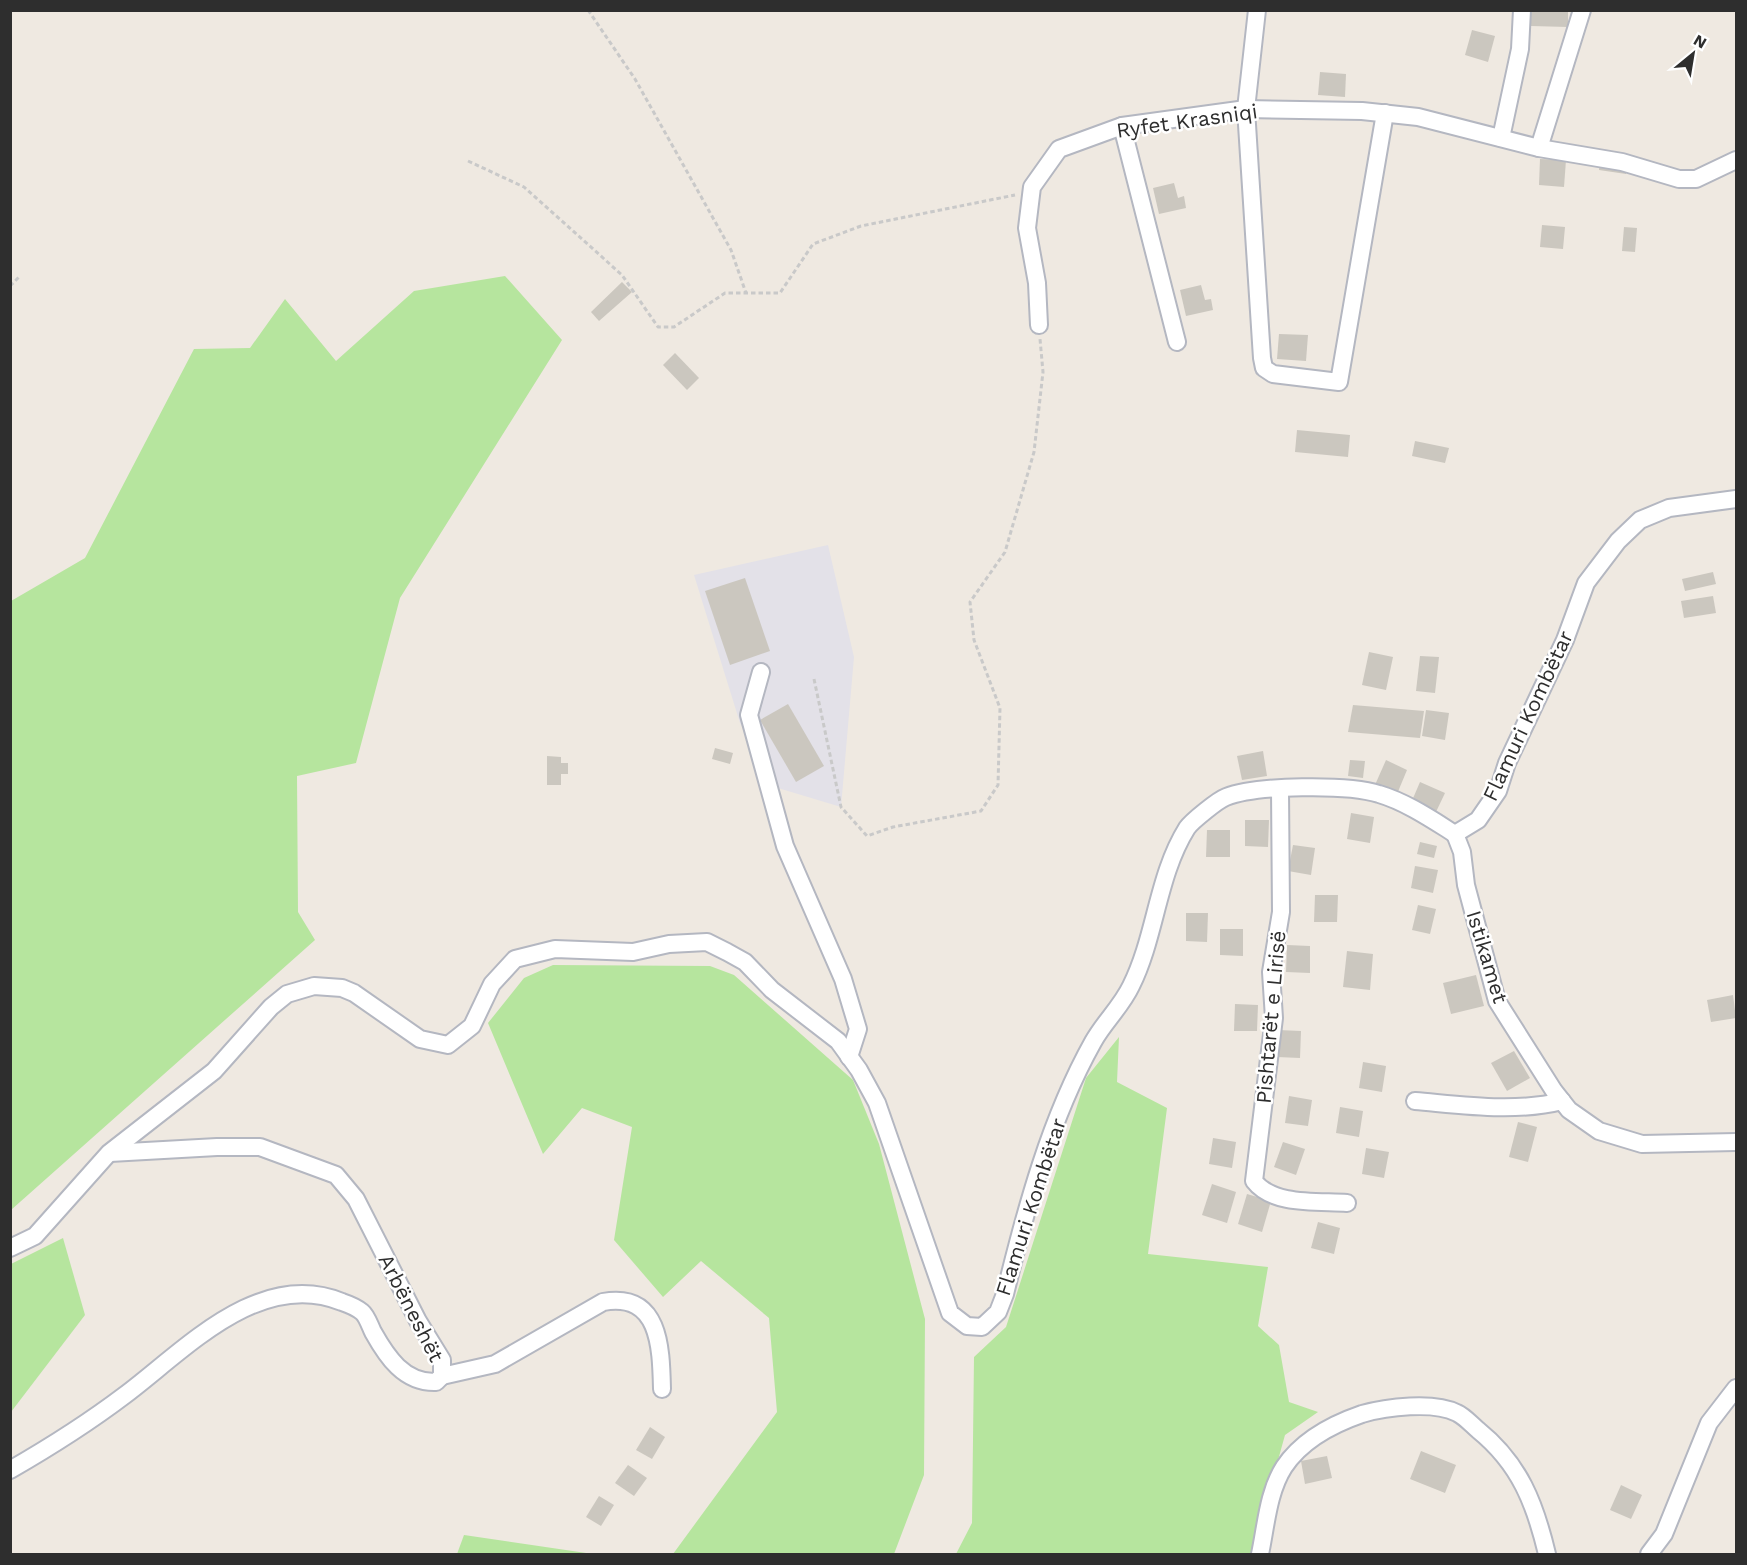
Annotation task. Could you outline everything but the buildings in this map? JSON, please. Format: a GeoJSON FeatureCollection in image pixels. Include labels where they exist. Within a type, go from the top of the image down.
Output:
{"type":"FeatureCollection","features":[{"type":"Feature","properties":{"kind":"street"},"geometry":{"type":"LineString","coordinates":[[1257,10],[1246,109],[1264,368],[1273,374],[1339,382],[1385,113]]}},
{"type":"Feature","properties":{"kind":"street"},"geometry":{"type":"LineString","coordinates":[[1501,138],[1520,49],[1522,10]]}},
{"type":"Feature","properties":{"kind":"street"},"geometry":{"type":"LineString","coordinates":[[1539,148],[1582,10]]}},
{"type":"Feature","properties":{"kind":"street","name":"Ryfet Krasniqi"},"geometry":{"type":"LineString","coordinates":[[1039,325],[1037,283],[1028,228],[1032,187],[1059,149],[1122,126],[1246,109],[1385,113],[1418,117],[1539,148],[1622,162],[1679,180],[1696,180],[1737,160]]}},
{"type":"Feature","properties":{"kind":"street"},"geometry":{"type":"LineString","coordinates":[[1122,126],[1177,342]]}},
{"type":"Feature","properties":{"kind":"street","name":"Flamuri Kombëtar"},"geometry":{"type":"LineString","coordinates":[[109,1154],[214,1071],[271,1007],[287,994],[314,986],[342,988],[354,993],[420,1039],[448,1045],[472,1026],[492,984],[515,959],[555,949],[633,952],[669,944],[707,942],[745,962],[772,990],[837,1041],[849,1057],[877,1102],[950,1313],[967,1326],[982,1327],[998,1312],[1005,1294],[1050,1137],[1094,1040],[1123,1003],[1137,974],[1165,877],[1188,826],[1226,797],[1280,790],[1346,788],[1379,794],[1418,811],[1455,834],[1478,820],[1498,790],[1507,763],[1565,640],[1586,583],[1618,541],[1640,520],[1669,508],[1737,499]]}},
{"type":"Feature","properties":{"kind":"street"},"geometry":{"type":"LineString","coordinates":[[761,672],[749,715],[785,846],[843,979],[858,1029],[849,1057]]}},
{"type":"Feature","properties":{"kind":"street","name":"Pishtarët e Lirisë"},"geometry":{"type":"LineString","coordinates":[[1280,790],[1281,912],[1271,972],[1274,1018],[1254,1181],[1259,1188],[1276,1197],[1347,1203]]}},
{"type":"Feature","properties":{"kind":"street","name":"Istikamet"},"geometry":{"type":"LineString","coordinates":[[1455,834],[1462,852],[1466,885],[1497,1002],[1569,1110],[1599,1131],[1642,1144],[1737,1142]]}},
{"type":"Feature","properties":{"kind":"street"},"geometry":{"type":"LineString","coordinates":[[1415,1101],[1482,1106],[1546,1105],[1562,1101]]}},
{"type":"Feature","properties":{"kind":"street","name":"Arbëneshët"},"geometry":{"type":"LineString","coordinates":[[10,1470],[64,1438],[126,1395],[190,1340],[227,1317],[266,1300],[307,1292],[341,1301],[363,1312],[397,1368],[422,1383],[436,1382],[442,1376],[442,1360],[418,1321],[356,1199],[336,1175],[260,1148],[217,1147],[109,1154]]}},
{"type":"Feature","properties":{"kind":"street"},"geometry":{"type":"LineString","coordinates":[[10,1248],[35,1236],[109,1154]]}},
{"type":"Feature","properties":{"kind":"street"},"geometry":{"type":"LineString","coordinates":[[442,1376],[495,1364],[603,1302],[621,1299],[637,1304],[647,1315],[661,1344],[662,1389]]}},
{"type":"Feature","properties":{"kind":"street"},"geometry":{"type":"LineString","coordinates":[[1648,1554],[1664,1534],[1709,1423],[1737,1388]]}},
{"type":"Feature","properties":{"kind":"street"},"geometry":{"type":"LineString","coordinates":[[1260,1554],[1272,1496],[1285,1467],[1314,1436],[1350,1418],[1378,1409],[1413,1405],[1456,1412],[1484,1434],[1515,1466],[1537,1514],[1547,1554]]}},
{"type":"Feature","properties":{"kind":"path"},"geometry":{"type":"LineString","coordinates":[[588,10],[635,79],[731,250],[746,293]]}},
{"type":"Feature","properties":{"kind":"path"},"geometry":{"type":"LineString","coordinates":[[468,161],[524,188],[622,275],[658,327],[674,327],[725,293],[780,293],[813,244],[861,226],[1031,191]]}},
{"type":"Feature","properties":{"kind":"path"},"geometry":{"type":"LineString","coordinates":[[10,286],[20,276]]}},
{"type":"Feature","properties":{"kind":"path"},"geometry":{"type":"LineString","coordinates":[[814,679],[842,807],[867,836],[893,827],[981,811],[998,785],[1000,708],[974,640],[970,602],[1005,552],[1034,452],[1043,372],[1039,325]]}},
{"type":"Feature","properties":{"kind":"shaded area"},"geometry":{"type":"Polygon","coordinates":[[[828,545],[854,657],[841,807],[778,788],[740,723],[694,575],[828,545]]]}},
{"type":"Feature","properties":{"kind":"green space"},"geometry":{"type":"Polygon","coordinates":[[[505,276],[562,340],[400,598],[356,763],[297,776],[298,912],[315,940],[11,1210],[11,601],[85,558],[194,349],[250,348],[285,299],[336,361],[414,291],[505,276]]]}},
{"type":"Feature","properties":{"kind":"green space"},"geometry":{"type":"Polygon","coordinates":[[[553,965],[710,966],[734,975],[853,1080],[879,1144],[925,1319],[924,1475],[894,1554],[673,1554],[777,1412],[769,1318],[701,1261],[663,1297],[614,1240],[632,1127],[582,1108],[543,1154],[488,1023],[524,978],[553,965]]]}},
{"type":"Feature","properties":{"kind":"green space"},"geometry":{"type":"Polygon","coordinates":[[[1119,1037],[1117,1082],[1167,1108],[1148,1254],[1268,1267],[1258,1326],[1279,1345],[1289,1402],[1318,1412],[1285,1435],[1252,1554],[956,1554],[972,1523],[974,1357],[1006,1327],[1086,1078],[1119,1037]]]}},
{"type":"Feature","properties":{"kind":"green space"},"geometry":{"type":"Polygon","coordinates":[[[63,1238],[85,1315],[11,1412],[11,1264],[63,1238]]]}},
{"type":"Feature","properties":{"kind":"green space"},"geometry":{"type":"Polygon","coordinates":[[[464,1535],[593,1554],[457,1554],[464,1535]]]}}]}
